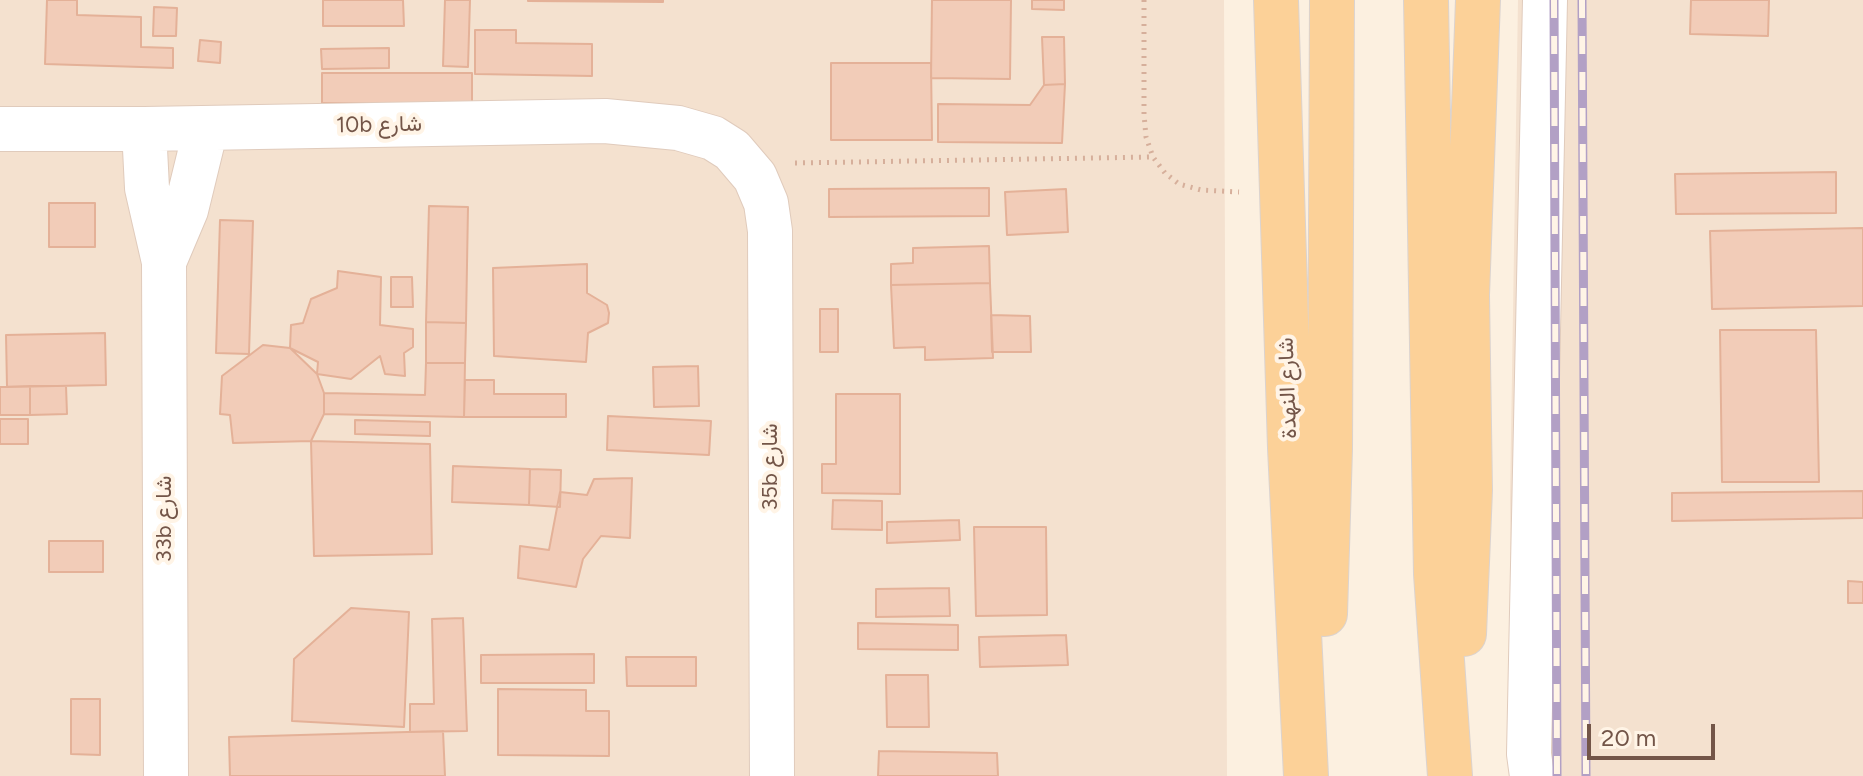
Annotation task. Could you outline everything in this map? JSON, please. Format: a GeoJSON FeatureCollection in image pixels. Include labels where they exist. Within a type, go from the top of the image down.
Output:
{"type":"FeatureCollection","features":[{"type":"Feature","properties":{"kind":"main road","name":"شارع النهدة"},"geometry":{"type":"LineString","coordinates":[[1276,0],[1280,194],[1309,776]]}},
{"type":"Feature","properties":{"kind":"main road","name":"شارع النهدة"},"geometry":{"type":"LineString","coordinates":[[1309,776],[1325,627],[1328,535],[1332,0]]}},
{"type":"Feature","properties":{"kind":"main road"},"geometry":{"type":"LineString","coordinates":[[1426,0],[1436,574],[1450,776]]}},
{"type":"Feature","properties":{"kind":"main road"},"geometry":{"type":"LineString","coordinates":[[1457,776],[1470,490],[1467,295],[1478,0]]}},
{"type":"Feature","properties":{"kind":"street"},"geometry":{"type":"LineString","coordinates":[[1532,776],[1529,754],[1545,0]]}},
{"type":"Feature","properties":{"kind":"street","name":"10b شارع"},"geometry":{"type":"LineString","coordinates":[[0,129],[605,121],[678,128],[713,138],[746,164]]}},
{"type":"Feature","properties":{"kind":"street","name":"33b شارع"},"geometry":{"type":"LineString","coordinates":[[164,262],[186,210],[206,128]]}},
{"type":"Feature","properties":{"kind":"street","name":"33b شارع"},"geometry":{"type":"LineString","coordinates":[[144,129],[147,188],[164,262],[166,776]]}},
{"type":"Feature","properties":{"kind":"street","name":"35b شارع"},"geometry":{"type":"LineString","coordinates":[[746,164],[766,203],[770,231],[772,776]]}},
{"type":"Feature","properties":{"kind":"path"},"geometry":{"type":"LineString","coordinates":[[1144,0],[1144,114],[1146,137],[1153,157],[1165,173],[1179,184],[1201,190],[1280,194]]}},
{"type":"Feature","properties":{"kind":"path"},"geometry":{"type":"LineString","coordinates":[[746,164],[1153,157]]}},
{"type":"Feature","properties":{"kind":"shaded area"},"geometry":{"type":"Polygon","coordinates":[[[0,0],[1224,0],[1227,776],[0,776],[0,0]]]}},
{"type":"Feature","properties":{"kind":"shaded area"},"geometry":{"type":"Polygon","coordinates":[[[1518,0],[1863,0],[1863,776],[1512,776],[1510,499],[1518,0]]]}},
{"type":"Feature","properties":{"kind":"building"},"geometry":{"type":"Polygon","coordinates":[[[47,0],[77,0],[77,15],[141,17],[141,47],[173,48],[173,68],[45,64],[47,0]]]}},
{"type":"Feature","properties":{"kind":"building"},"geometry":{"type":"Polygon","coordinates":[[[323,0],[403,0],[404,26],[323,26],[323,0]]]}},
{"type":"Feature","properties":{"kind":"building"},"geometry":{"type":"Polygon","coordinates":[[[445,0],[470,0],[468,67],[443,66],[445,0]]]}},
{"type":"Feature","properties":{"kind":"building"},"geometry":{"type":"Polygon","coordinates":[[[663,0],[663,2],[528,1],[663,0]]]}},
{"type":"Feature","properties":{"kind":"building"},"geometry":{"type":"Polygon","coordinates":[[[932,0],[1011,0],[1010,79],[931,78],[932,0]]]}},
{"type":"Feature","properties":{"kind":"building"},"geometry":{"type":"Polygon","coordinates":[[[1032,0],[1064,0],[1064,10],[1032,9],[1032,0]]]}},
{"type":"Feature","properties":{"kind":"building"},"geometry":{"type":"Polygon","coordinates":[[[1691,0],[1769,0],[1768,36],[1690,34],[1691,0]]]}},
{"type":"Feature","properties":{"kind":"building"},"geometry":{"type":"Polygon","coordinates":[[[154,7],[177,8],[176,36],[153,36],[154,7]]]}},
{"type":"Feature","properties":{"kind":"building"},"geometry":{"type":"Polygon","coordinates":[[[475,30],[516,30],[516,43],[592,44],[592,76],[475,74],[475,30]]]}},
{"type":"Feature","properties":{"kind":"building"},"geometry":{"type":"Polygon","coordinates":[[[1042,37],[1064,37],[1065,84],[1044,85],[1042,37]]]}},
{"type":"Feature","properties":{"kind":"building"},"geometry":{"type":"Polygon","coordinates":[[[200,40],[221,42],[220,63],[198,61],[200,40]]]}},
{"type":"Feature","properties":{"kind":"building"},"geometry":{"type":"Polygon","coordinates":[[[389,48],[389,68],[322,69],[321,49],[389,48]]]}},
{"type":"Feature","properties":{"kind":"building"},"geometry":{"type":"Polygon","coordinates":[[[831,63],[931,63],[932,140],[831,140],[831,63]]]}},
{"type":"Feature","properties":{"kind":"building"},"geometry":{"type":"Polygon","coordinates":[[[322,73],[472,73],[472,103],[322,103],[322,73]]]}},
{"type":"Feature","properties":{"kind":"building"},"geometry":{"type":"Polygon","coordinates":[[[1065,84],[1062,143],[938,142],[938,104],[1030,105],[1044,85],[1065,84]]]}},
{"type":"Feature","properties":{"kind":"building"},"geometry":{"type":"Polygon","coordinates":[[[1836,172],[1836,213],[1676,214],[1675,174],[1836,172]]]}},
{"type":"Feature","properties":{"kind":"building"},"geometry":{"type":"Polygon","coordinates":[[[989,188],[989,216],[829,217],[829,189],[989,188]]]}},
{"type":"Feature","properties":{"kind":"building"},"geometry":{"type":"Polygon","coordinates":[[[1066,189],[1068,232],[1007,235],[1005,192],[1066,189]]]}},
{"type":"Feature","properties":{"kind":"building"},"geometry":{"type":"Polygon","coordinates":[[[49,203],[95,203],[95,247],[49,247],[49,203]]]}},
{"type":"Feature","properties":{"kind":"building"},"geometry":{"type":"Polygon","coordinates":[[[429,206],[468,207],[466,323],[426,322],[429,206]]]}},
{"type":"Feature","properties":{"kind":"building"},"geometry":{"type":"Polygon","coordinates":[[[220,220],[253,221],[249,354],[216,353],[220,220]]]}},
{"type":"Feature","properties":{"kind":"building"},"geometry":{"type":"Polygon","coordinates":[[[1863,228],[1863,306],[1712,309],[1710,231],[1863,228]]]}},
{"type":"Feature","properties":{"kind":"building"},"geometry":{"type":"Polygon","coordinates":[[[989,246],[990,283],[891,285],[891,264],[913,263],[913,248],[989,246]]]}},
{"type":"Feature","properties":{"kind":"building"},"geometry":{"type":"Polygon","coordinates":[[[587,264],[587,293],[607,305],[609,313],[608,323],[588,333],[586,362],[494,356],[493,268],[587,264]]]}},
{"type":"Feature","properties":{"kind":"building"},"geometry":{"type":"Polygon","coordinates":[[[338,271],[381,277],[380,325],[413,329],[413,347],[404,353],[405,376],[385,374],[380,356],[351,379],[317,374],[318,362],[290,348],[291,325],[303,323],[311,299],[337,288],[338,271]]]}},
{"type":"Feature","properties":{"kind":"building"},"geometry":{"type":"Polygon","coordinates":[[[391,277],[412,277],[413,307],[391,307],[391,277]]]}},
{"type":"Feature","properties":{"kind":"building"},"geometry":{"type":"Polygon","coordinates":[[[990,283],[993,358],[925,360],[925,347],[894,348],[891,285],[990,283]]]}},
{"type":"Feature","properties":{"kind":"building"},"geometry":{"type":"Polygon","coordinates":[[[820,309],[838,309],[838,352],[820,352],[820,309]]]}},
{"type":"Feature","properties":{"kind":"building"},"geometry":{"type":"Polygon","coordinates":[[[991,315],[1030,316],[1031,352],[992,352],[991,315]]]}},
{"type":"Feature","properties":{"kind":"building"},"geometry":{"type":"Polygon","coordinates":[[[426,322],[466,323],[465,363],[426,363],[426,322]]]}},
{"type":"Feature","properties":{"kind":"building"},"geometry":{"type":"Polygon","coordinates":[[[1720,330],[1816,330],[1819,482],[1722,482],[1720,330]]]}},
{"type":"Feature","properties":{"kind":"building"},"geometry":{"type":"Polygon","coordinates":[[[105,333],[106,385],[7,387],[6,335],[105,333]]]}},
{"type":"Feature","properties":{"kind":"building"},"geometry":{"type":"Polygon","coordinates":[[[263,345],[290,348],[317,374],[324,393],[324,414],[311,441],[233,443],[230,415],[220,414],[222,376],[263,345]]]}},
{"type":"Feature","properties":{"kind":"building"},"geometry":{"type":"Polygon","coordinates":[[[426,363],[465,363],[464,417],[324,414],[324,393],[425,395],[426,363]]]}},
{"type":"Feature","properties":{"kind":"building"},"geometry":{"type":"Polygon","coordinates":[[[698,366],[699,406],[654,407],[653,367],[698,366]]]}},
{"type":"Feature","properties":{"kind":"building"},"geometry":{"type":"Polygon","coordinates":[[[465,380],[494,380],[494,394],[566,394],[566,417],[464,417],[465,380]]]}},
{"type":"Feature","properties":{"kind":"building"},"geometry":{"type":"Polygon","coordinates":[[[30,386],[30,415],[0,415],[0,387],[30,386]]]}},
{"type":"Feature","properties":{"kind":"building"},"geometry":{"type":"Polygon","coordinates":[[[30,386],[66,386],[67,414],[30,415],[30,386]]]}},
{"type":"Feature","properties":{"kind":"building"},"geometry":{"type":"Polygon","coordinates":[[[836,394],[900,394],[900,494],[822,493],[822,464],[836,464],[836,394]]]}},
{"type":"Feature","properties":{"kind":"building"},"geometry":{"type":"Polygon","coordinates":[[[608,416],[711,421],[709,455],[607,450],[608,416]]]}},
{"type":"Feature","properties":{"kind":"building"},"geometry":{"type":"Polygon","coordinates":[[[0,419],[28,419],[28,444],[0,444],[0,419]]]}},
{"type":"Feature","properties":{"kind":"building"},"geometry":{"type":"Polygon","coordinates":[[[355,420],[430,422],[430,436],[355,434],[355,420]]]}},
{"type":"Feature","properties":{"kind":"building"},"geometry":{"type":"Polygon","coordinates":[[[311,441],[430,444],[432,554],[314,556],[311,441]]]}},
{"type":"Feature","properties":{"kind":"building"},"geometry":{"type":"Polygon","coordinates":[[[453,466],[530,469],[529,505],[452,502],[453,466]]]}},
{"type":"Feature","properties":{"kind":"building"},"geometry":{"type":"Polygon","coordinates":[[[530,469],[561,470],[560,507],[529,505],[530,469]]]}},
{"type":"Feature","properties":{"kind":"building"},"geometry":{"type":"Polygon","coordinates":[[[632,478],[630,538],[601,536],[583,559],[576,587],[518,578],[520,546],[549,550],[560,492],[587,495],[594,479],[632,478]]]}},
{"type":"Feature","properties":{"kind":"building"},"geometry":{"type":"Polygon","coordinates":[[[1863,491],[1863,518],[1672,521],[1672,493],[1863,491]]]}},
{"type":"Feature","properties":{"kind":"building"},"geometry":{"type":"Polygon","coordinates":[[[833,500],[882,501],[882,530],[832,529],[833,500]]]}},
{"type":"Feature","properties":{"kind":"building"},"geometry":{"type":"Polygon","coordinates":[[[959,520],[960,540],[887,543],[887,522],[959,520]]]}},
{"type":"Feature","properties":{"kind":"building"},"geometry":{"type":"Polygon","coordinates":[[[974,527],[1046,527],[1047,615],[976,616],[974,527]]]}},
{"type":"Feature","properties":{"kind":"building"},"geometry":{"type":"Polygon","coordinates":[[[49,541],[103,541],[103,572],[49,572],[49,541]]]}},
{"type":"Feature","properties":{"kind":"building"},"geometry":{"type":"Polygon","coordinates":[[[1848,581],[1863,582],[1863,603],[1848,603],[1848,581]]]}},
{"type":"Feature","properties":{"kind":"building"},"geometry":{"type":"Polygon","coordinates":[[[949,588],[950,616],[876,617],[876,589],[949,588]]]}},
{"type":"Feature","properties":{"kind":"building"},"geometry":{"type":"Polygon","coordinates":[[[351,608],[409,612],[404,727],[292,721],[294,659],[351,608]]]}},
{"type":"Feature","properties":{"kind":"building"},"geometry":{"type":"Polygon","coordinates":[[[463,618],[467,731],[410,732],[410,704],[434,704],[432,619],[463,618]]]}},
{"type":"Feature","properties":{"kind":"building"},"geometry":{"type":"Polygon","coordinates":[[[858,623],[958,625],[958,650],[858,649],[858,623]]]}},
{"type":"Feature","properties":{"kind":"building"},"geometry":{"type":"Polygon","coordinates":[[[1066,635],[1068,665],[980,667],[979,637],[1066,635]]]}},
{"type":"Feature","properties":{"kind":"building"},"geometry":{"type":"Polygon","coordinates":[[[594,654],[594,683],[481,683],[481,655],[594,654]]]}},
{"type":"Feature","properties":{"kind":"building"},"geometry":{"type":"Polygon","coordinates":[[[626,657],[696,657],[696,686],[627,686],[626,657]]]}},
{"type":"Feature","properties":{"kind":"building"},"geometry":{"type":"Polygon","coordinates":[[[886,675],[928,675],[929,727],[887,727],[886,675]]]}},
{"type":"Feature","properties":{"kind":"building"},"geometry":{"type":"Polygon","coordinates":[[[498,689],[586,690],[586,711],[609,711],[609,756],[498,755],[498,689]]]}},
{"type":"Feature","properties":{"kind":"building"},"geometry":{"type":"Polygon","coordinates":[[[71,699],[100,699],[100,755],[71,754],[71,699]]]}},
{"type":"Feature","properties":{"kind":"building"},"geometry":{"type":"Polygon","coordinates":[[[443,731],[445,776],[230,776],[229,737],[443,731]]]}},
{"type":"Feature","properties":{"kind":"building"},"geometry":{"type":"Polygon","coordinates":[[[879,751],[997,753],[998,776],[878,776],[879,751]]]}},
{"type":"Feature","properties":{"kind":"railway"},"geometry":{"type":"LineString","coordinates":[[1554,0],[1557,776]]}},
{"type":"Feature","properties":{"kind":"railway"},"geometry":{"type":"LineString","coordinates":[[1582,0],[1586,776]]}}]}
